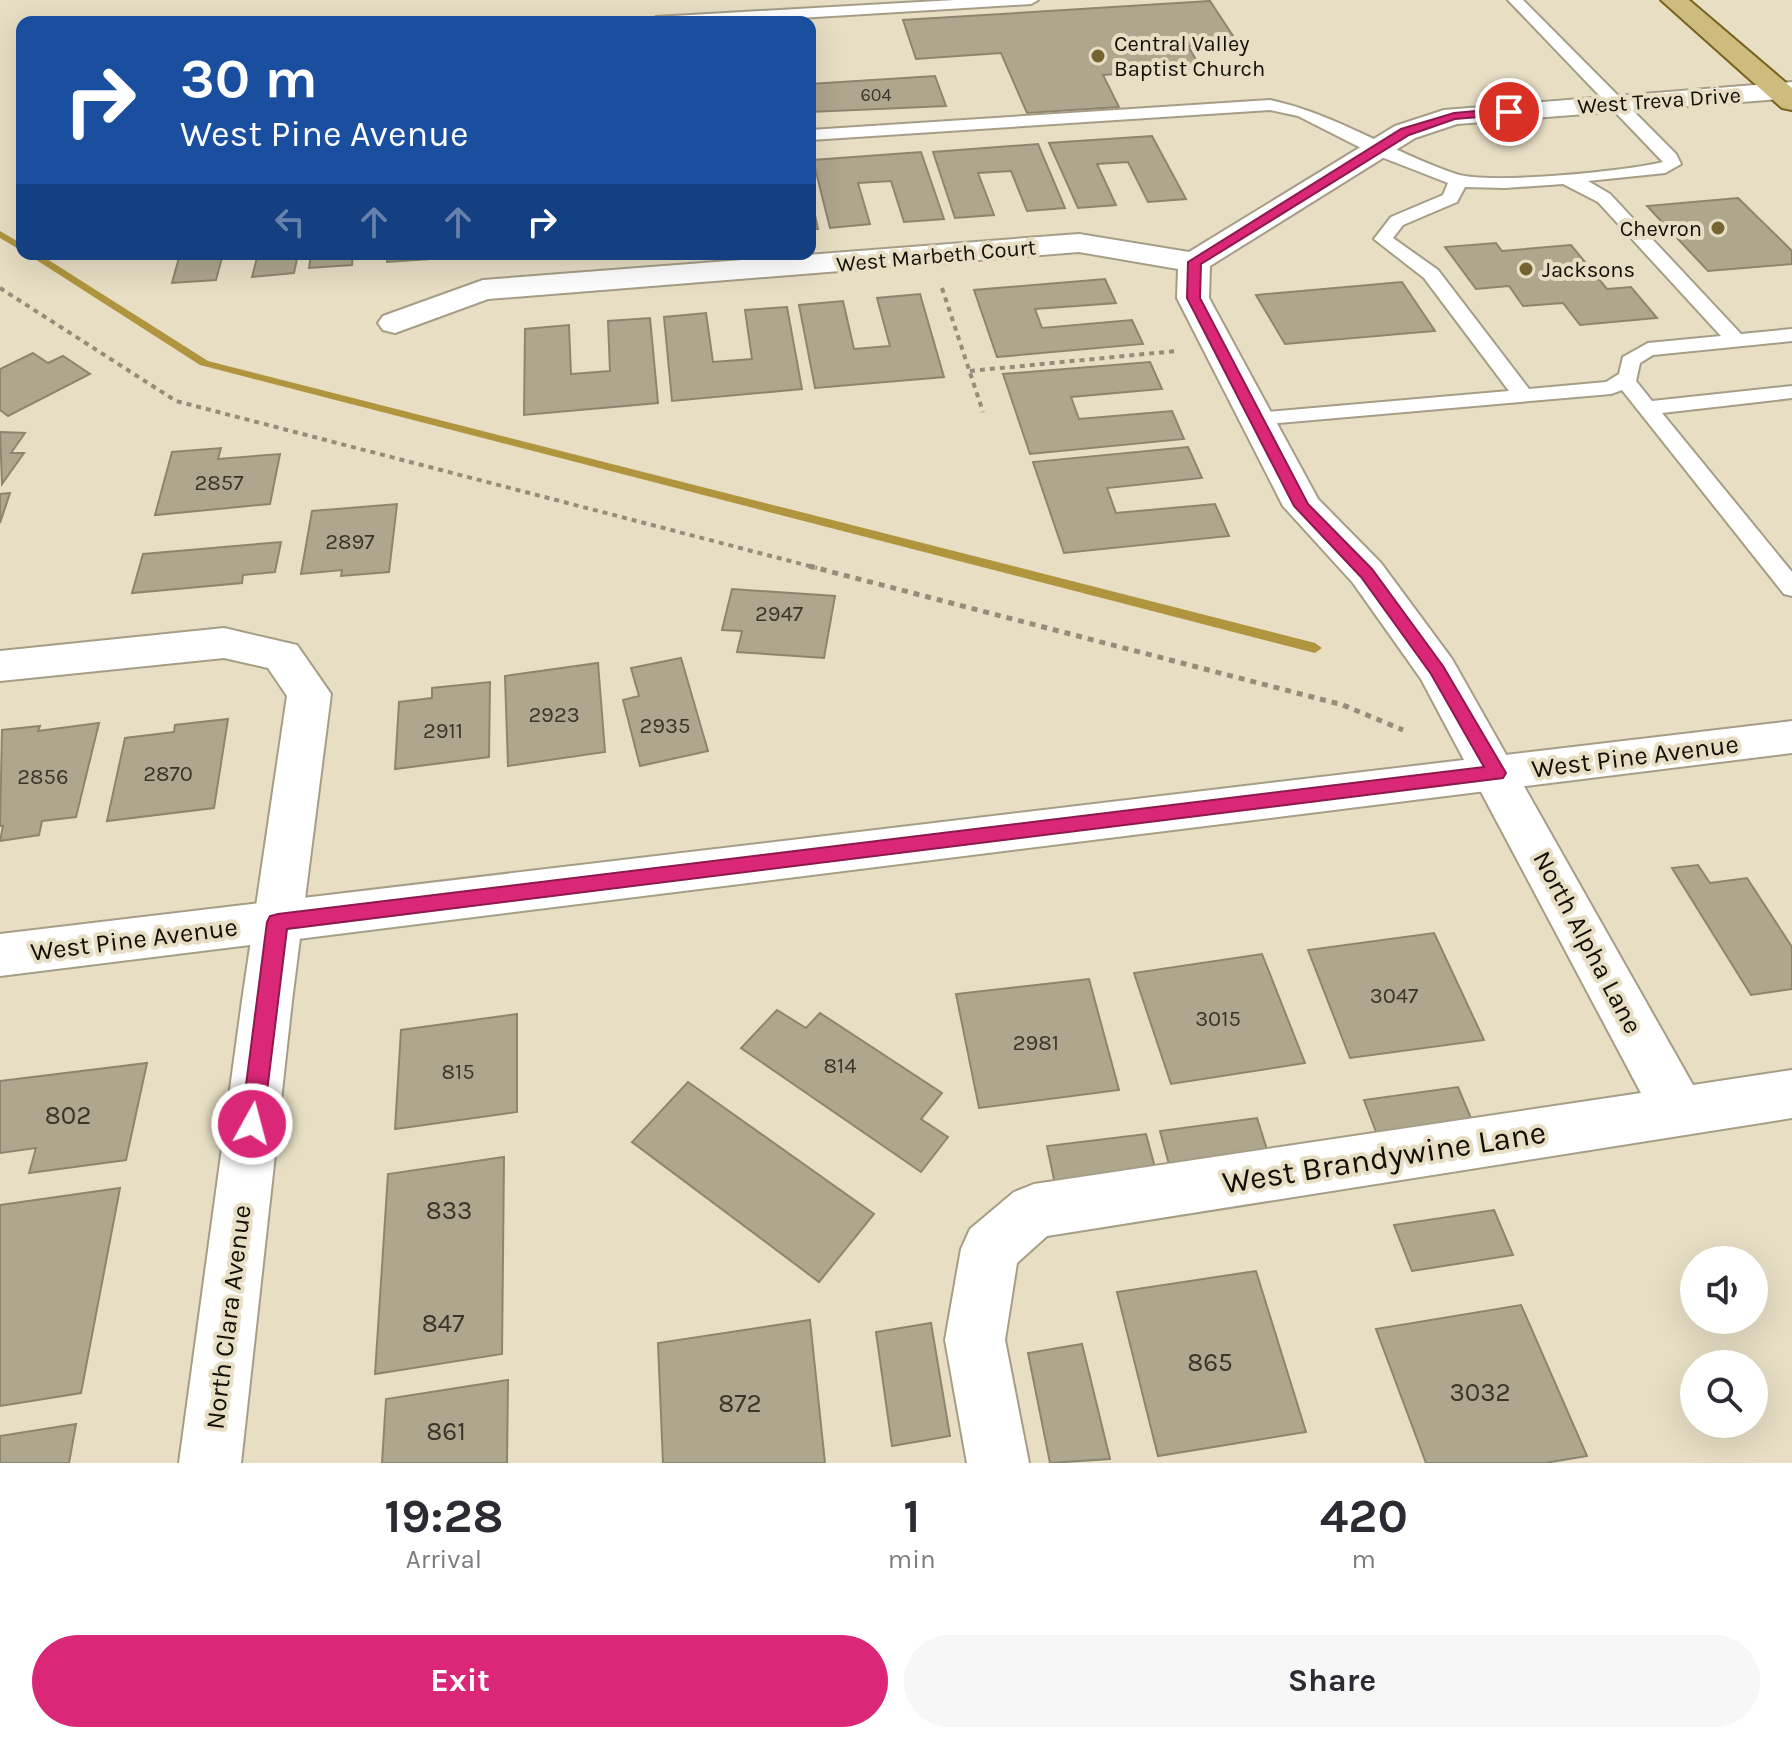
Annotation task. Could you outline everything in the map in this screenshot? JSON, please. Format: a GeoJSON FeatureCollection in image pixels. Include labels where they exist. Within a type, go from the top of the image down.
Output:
{"type":"FeatureCollection","features":[{"type":"Feature","properties":{"kind":"main road"},"geometry":{"type":"LineString","coordinates":[[1674,0],[1788,95]]}},
{"type":"Feature","properties":{"kind":"street","name":"West Treva Drive"},"geometry":{"type":"LineString","coordinates":[[1194,262],[1405,132],[1454,116],[1619,103],[1788,95]]}},
{"type":"Feature","properties":{"kind":"street","name":"West Marbeth Court"},"geometry":{"type":"LineString","coordinates":[[395,323],[483,290],[1079,243],[1194,262]]}},
{"type":"Feature","properties":{"kind":"street","name":"North Alpha Lane"},"geometry":{"type":"LineString","coordinates":[[1194,262],[1193,298],[1302,506],[1367,573],[1437,670],[1679,1112]]}},
{"type":"Feature","properties":{"kind":"street","name":"North Clara Avenue"},"geometry":{"type":"LineString","coordinates":[[0,666],[224,643],[282,656],[309,694],[210,1463]]}},
{"type":"Feature","properties":{"kind":"street","name":"West Pine Avenue"},"geometry":{"type":"LineString","coordinates":[[0,955],[1792,737]]}},
{"type":"Feature","properties":{"kind":"street","name":"West Brandywine Lane"},"geometry":{"type":"LineString","coordinates":[[998,1463],[975,1340],[990,1249],[1034,1211],[1792,1094]]}},
{"type":"Feature","properties":{"kind":"lane"},"geometry":{"type":"LineString","coordinates":[[698,16],[1031,0]]}},
{"type":"Feature","properties":{"kind":"lane"},"geometry":{"type":"LineString","coordinates":[[816,135],[1270,105],[1303,112],[1377,149],[1458,181],[1505,183],[1564,179],[1665,168],[1672,164],[1670,158],[1619,103],[1515,0]]}},
{"type":"Feature","properties":{"kind":"lane"},"geometry":{"type":"LineString","coordinates":[[1564,179],[1585,186],[1604,198],[1736,340]]}},
{"type":"Feature","properties":{"kind":"lane"},"geometry":{"type":"LineString","coordinates":[[1458,181],[1451,198],[1397,221],[1383,239],[1431,274],[1523,395]]}},
{"type":"Feature","properties":{"kind":"lane"},"geometry":{"type":"LineString","coordinates":[[1256,419],[1611,388],[1629,377],[1630,361],[1648,349],[1792,335]]}},
{"type":"Feature","properties":{"kind":"lane"},"geometry":{"type":"LineString","coordinates":[[1624,380],[1788,577]]}},
{"type":"Feature","properties":{"kind":"lane"},"geometry":{"type":"LineString","coordinates":[[1646,408],[1792,392]]}},
{"type":"Feature","properties":{"kind":"path"},"geometry":{"type":"LineString","coordinates":[[931,255],[983,412]]}},
{"type":"Feature","properties":{"kind":"path"},"geometry":{"type":"LineString","coordinates":[[0,288],[176,401],[1343,705],[1403,730]]}},
{"type":"Feature","properties":{"kind":"path"},"geometry":{"type":"LineString","coordinates":[[970,371],[1219,347]]}},
{"type":"Feature","properties":{"kind":"building","name":"Central Valley Baptist Church"},"geometry":{"type":"Polygon","coordinates":[[[1210,1],[1237,42],[1188,46],[1201,68],[1103,75],[1119,107],[1027,113],[1001,53],[916,59],[903,20],[1210,1]]]}},
{"type":"Feature","properties":{"kind":"building"},"geometry":{"type":"Polygon","coordinates":[[[935,76],[946,106],[816,112],[816,84],[935,76]]]}},
{"type":"Feature","properties":{"kind":"building"},"geometry":{"type":"Polygon","coordinates":[[[1152,136],[1186,199],[1148,202],[1128,162],[1097,164],[1116,205],[1078,208],[1049,143],[1152,136]]]}},
{"type":"Feature","properties":{"kind":"building"},"geometry":{"type":"Polygon","coordinates":[[[1038,144],[1065,208],[1027,211],[1011,171],[978,173],[994,215],[955,218],[933,152],[1038,144]]]}},
{"type":"Feature","properties":{"kind":"building"},"geometry":{"type":"Polygon","coordinates":[[[921,152],[944,219],[904,222],[891,181],[858,183],[870,224],[830,228],[816,172],[816,160],[921,152]]]}},
{"type":"Feature","properties":{"kind":"building","name":"Chevron"},"geometry":{"type":"Polygon","coordinates":[[[1738,198],[1792,251],[1792,264],[1708,271],[1647,206],[1738,198]]]}},
{"type":"Feature","properties":{"kind":"building","name":"Jacksons"},"geometry":{"type":"Polygon","coordinates":[[[1496,243],[1502,251],[1571,245],[1607,289],[1631,287],[1657,318],[1580,325],[1563,303],[1523,306],[1509,286],[1476,289],[1445,247],[1496,243]]]}},
{"type":"Feature","properties":{"kind":"building"},"geometry":{"type":"Polygon","coordinates":[[[178,260],[221,260],[216,280],[172,283],[178,260]]]}},
{"type":"Feature","properties":{"kind":"building"},"geometry":{"type":"Polygon","coordinates":[[[256,260],[297,260],[294,273],[252,277],[256,260]]]}},
{"type":"Feature","properties":{"kind":"building"},"geometry":{"type":"Polygon","coordinates":[[[310,260],[352,260],[352,265],[309,268],[310,260]]]}},
{"type":"Feature","properties":{"kind":"building"},"geometry":{"type":"Polygon","coordinates":[[[1105,279],[1116,303],[1035,309],[1042,328],[1132,320],[1143,344],[997,357],[974,290],[1105,279]]]}},
{"type":"Feature","properties":{"kind":"building"},"geometry":{"type":"Polygon","coordinates":[[[1402,282],[1435,331],[1285,344],[1256,295],[1402,282]]]}},
{"type":"Feature","properties":{"kind":"building"},"geometry":{"type":"Polygon","coordinates":[[[920,294],[944,377],[815,388],[799,305],[843,301],[854,349],[890,346],[877,298],[920,294]]]}},
{"type":"Feature","properties":{"kind":"building"},"geometry":{"type":"Polygon","coordinates":[[[787,307],[802,389],[672,401],[664,317],[706,313],[713,362],[752,359],[745,310],[787,307]]]}},
{"type":"Feature","properties":{"kind":"building"},"geometry":{"type":"Polygon","coordinates":[[[650,318],[658,403],[524,415],[525,329],[569,325],[571,374],[610,371],[608,321],[650,318]]]}},
{"type":"Feature","properties":{"kind":"building"},"geometry":{"type":"Polygon","coordinates":[[[33,353],[48,363],[63,356],[90,374],[8,416],[0,410],[0,369],[33,353]]]}},
{"type":"Feature","properties":{"kind":"building"},"geometry":{"type":"Polygon","coordinates":[[[1150,362],[1162,389],[1071,397],[1079,419],[1172,411],[1184,439],[1030,454],[1003,374],[1150,362]]]}},
{"type":"Feature","properties":{"kind":"building"},"geometry":{"type":"Polygon","coordinates":[[[0,432],[25,433],[11,453],[24,453],[2,484],[0,432]]]}},
{"type":"Feature","properties":{"kind":"building"},"geometry":{"type":"Polygon","coordinates":[[[1188,447],[1202,478],[1107,488],[1116,513],[1215,504],[1229,536],[1064,553],[1033,462],[1188,447]]]}},
{"type":"Feature","properties":{"kind":"building"},"geometry":{"type":"Polygon","coordinates":[[[221,448],[218,459],[280,454],[270,504],[155,515],[172,452],[221,448]]]}},
{"type":"Feature","properties":{"kind":"building"},"geometry":{"type":"Polygon","coordinates":[[[10,493],[0,523],[0,494],[10,493]]]}},
{"type":"Feature","properties":{"kind":"building"},"geometry":{"type":"Polygon","coordinates":[[[397,504],[389,572],[341,576],[342,570],[301,574],[312,511],[397,504]]]}},
{"type":"Feature","properties":{"kind":"building"},"geometry":{"type":"Polygon","coordinates":[[[281,542],[275,572],[243,575],[242,583],[132,593],[143,554],[281,542]]]}},
{"type":"Feature","properties":{"kind":"building"},"geometry":{"type":"Polygon","coordinates":[[[732,589],[835,596],[824,658],[737,652],[742,631],[722,630],[732,589]]]}},
{"type":"Feature","properties":{"kind":"building"},"geometry":{"type":"Polygon","coordinates":[[[681,658],[708,751],[640,766],[623,700],[639,696],[631,668],[681,658]]]}},
{"type":"Feature","properties":{"kind":"building"},"geometry":{"type":"Polygon","coordinates":[[[598,663],[605,752],[508,766],[505,676],[598,663]]]}},
{"type":"Feature","properties":{"kind":"building"},"geometry":{"type":"Polygon","coordinates":[[[490,682],[489,757],[395,769],[399,702],[432,698],[432,688],[490,682]]]}},
{"type":"Feature","properties":{"kind":"building"},"geometry":{"type":"Polygon","coordinates":[[[228,719],[214,808],[107,821],[125,738],[174,732],[175,725],[228,719]]]}},
{"type":"Feature","properties":{"kind":"building"},"geometry":{"type":"Polygon","coordinates":[[[99,723],[76,817],[42,821],[39,835],[0,841],[3,826],[0,826],[2,730],[40,726],[38,731],[99,723]]]}},
{"type":"Feature","properties":{"kind":"building"},"geometry":{"type":"Polygon","coordinates":[[[1698,865],[1710,883],[1747,878],[1792,947],[1792,989],[1751,995],[1672,868],[1698,865]]]}},
{"type":"Feature","properties":{"kind":"building"},"geometry":{"type":"Polygon","coordinates":[[[1434,933],[1484,1040],[1350,1058],[1308,950],[1434,933]]]}},
{"type":"Feature","properties":{"kind":"building"},"geometry":{"type":"Polygon","coordinates":[[[1262,954],[1305,1063],[1171,1084],[1134,973],[1262,954]]]}},
{"type":"Feature","properties":{"kind":"building"},"geometry":{"type":"Polygon","coordinates":[[[1089,979],[1119,1090],[979,1108],[956,994],[1089,979]]]}},
{"type":"Feature","properties":{"kind":"building"},"geometry":{"type":"Polygon","coordinates":[[[777,1010],[806,1028],[820,1013],[942,1093],[921,1119],[948,1137],[921,1172],[741,1048],[777,1010]]]}},
{"type":"Feature","properties":{"kind":"building"},"geometry":{"type":"Polygon","coordinates":[[[517,1014],[517,1112],[395,1129],[401,1030],[517,1014]]]}},
{"type":"Feature","properties":{"kind":"building"},"geometry":{"type":"Polygon","coordinates":[[[147,1063],[126,1160],[29,1173],[36,1148],[0,1153],[0,1081],[147,1063]]]}},
{"type":"Feature","properties":{"kind":"building"},"geometry":{"type":"Polygon","coordinates":[[[688,1082],[874,1214],[819,1282],[632,1142],[688,1082]]]}},
{"type":"Feature","properties":{"kind":"building"},"geometry":{"type":"Polygon","coordinates":[[[1458,1087],[1475,1128],[1379,1140],[1364,1100],[1458,1087]]]}},
{"type":"Feature","properties":{"kind":"building"},"geometry":{"type":"Polygon","coordinates":[[[1257,1118],[1270,1159],[1171,1172],[1160,1131],[1257,1118]]]}},
{"type":"Feature","properties":{"kind":"building"},"geometry":{"type":"Polygon","coordinates":[[[1146,1134],[1157,1175],[1056,1189],[1047,1146],[1146,1134]]]}},
{"type":"Feature","properties":{"kind":"building"},"geometry":{"type":"Polygon","coordinates":[[[504,1157],[502,1354],[375,1374],[388,1174],[504,1157]]]}},
{"type":"Feature","properties":{"kind":"building"},"geometry":{"type":"Polygon","coordinates":[[[120,1188],[81,1393],[0,1406],[0,1205],[120,1188]]]}},
{"type":"Feature","properties":{"kind":"building"},"geometry":{"type":"Polygon","coordinates":[[[1494,1210],[1513,1255],[1412,1271],[1394,1225],[1494,1210]]]}},
{"type":"Feature","properties":{"kind":"building"},"geometry":{"type":"Polygon","coordinates":[[[1256,1271],[1306,1432],[1158,1456],[1117,1292],[1256,1271]]]}},
{"type":"Feature","properties":{"kind":"building"},"geometry":{"type":"Polygon","coordinates":[[[1521,1305],[1587,1456],[1545,1463],[1426,1463],[1376,1329],[1521,1305]]]}},
{"type":"Feature","properties":{"kind":"building"},"geometry":{"type":"Polygon","coordinates":[[[810,1320],[825,1463],[663,1463],[658,1343],[810,1320]]]}},
{"type":"Feature","properties":{"kind":"building"},"geometry":{"type":"Polygon","coordinates":[[[931,1323],[950,1436],[892,1446],[876,1332],[931,1323]]]}},
{"type":"Feature","properties":{"kind":"building"},"geometry":{"type":"Polygon","coordinates":[[[1082,1344],[1110,1459],[1050,1463],[1028,1353],[1082,1344]]]}},
{"type":"Feature","properties":{"kind":"building"},"geometry":{"type":"Polygon","coordinates":[[[508,1380],[507,1463],[382,1463],[386,1399],[508,1380]]]}},
{"type":"Feature","properties":{"kind":"building"},"geometry":{"type":"Polygon","coordinates":[[[76,1424],[69,1463],[0,1463],[0,1436],[76,1424]]]}},
{"type":"Feature","properties":{"kind":"waterway"},"geometry":{"type":"LineString","coordinates":[[0,234],[16,244]]}},
{"type":"Feature","properties":{"kind":"waterway"},"geometry":{"type":"LineString","coordinates":[[41,260],[204,363],[1315,648]]}},
{"type":"Feature","properties":{"kind":"place","name":"Central Valley Baptist Church"},"geometry":{"type":"Point","coordinates":[1098,56]}},
{"type":"Feature","properties":{"kind":"place","name":"Chevron"},"geometry":{"type":"Point","coordinates":[1718,228]}},
{"type":"Feature","properties":{"kind":"place","name":"Jacksons"},"geometry":{"type":"Point","coordinates":[1526,269]}},
{"type":"Feature","properties":{"kind":"route"},"geometry":{"type":"LineString","coordinates":[[252,1124],[278,922],[1496,773],[1437,670],[1367,573],[1302,506],[1193,298],[1194,262],[1405,132],[1454,116],[1509,112]]}}]}
